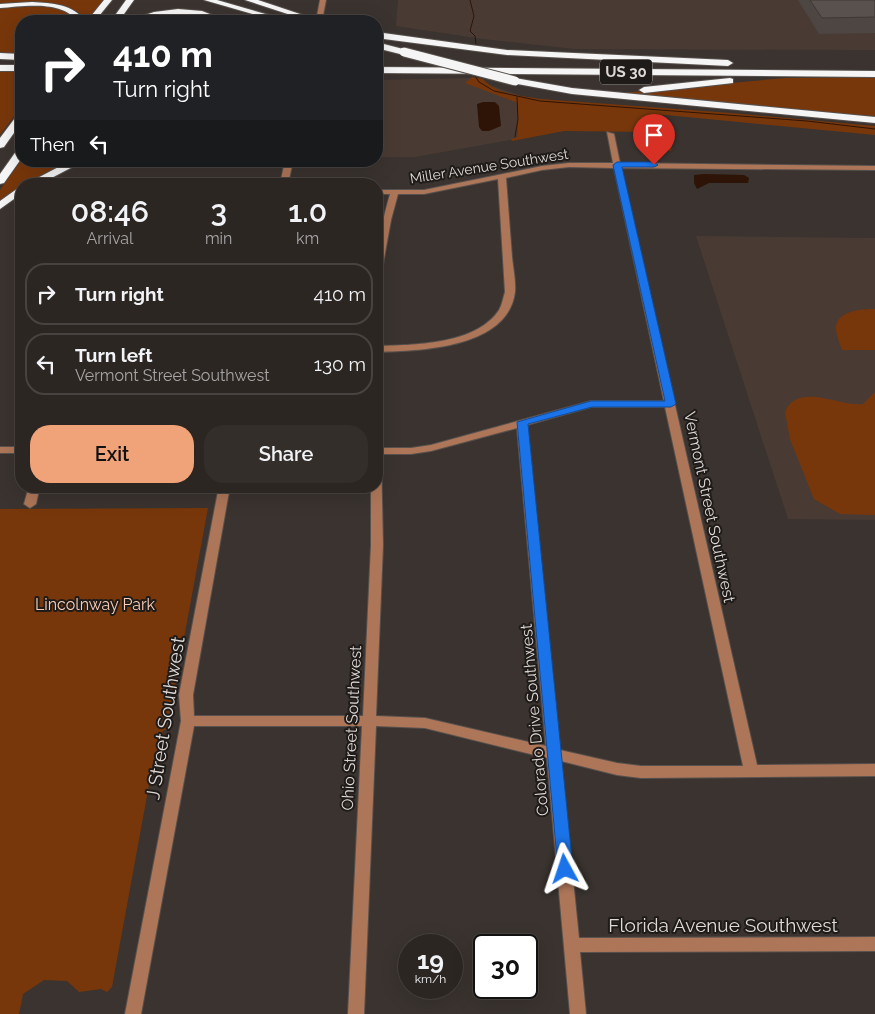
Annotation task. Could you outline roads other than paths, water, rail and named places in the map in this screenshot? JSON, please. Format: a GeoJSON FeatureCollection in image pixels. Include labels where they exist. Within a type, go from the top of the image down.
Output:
{"type":"FeatureCollection","features":[{"type":"Feature","properties":{"kind":"highway"},"geometry":{"type":"LineString","coordinates":[[97,15],[108,0]]}},
{"type":"Feature","properties":{"kind":"highway"},"geometry":{"type":"LineString","coordinates":[[119,15],[130,0]]}},
{"type":"Feature","properties":{"kind":"highway"},"geometry":{"type":"LineString","coordinates":[[208,0],[264,15]]}},
{"type":"Feature","properties":{"kind":"highway"},"geometry":{"type":"LineString","coordinates":[[249,0],[294,15]]}},
{"type":"Feature","properties":{"kind":"highway"},"geometry":{"type":"LineString","coordinates":[[0,6],[50,5],[69,10],[76,15]]}},
{"type":"Feature","properties":{"kind":"highway"},"geometry":{"type":"LineString","coordinates":[[161,15],[180,13],[205,15]]}},
{"type":"Feature","properties":{"kind":"highway"},"geometry":{"type":"LineString","coordinates":[[383,36],[458,48],[535,55],[729,63]]}},
{"type":"Feature","properties":{"kind":"highway"},"geometry":{"type":"LineString","coordinates":[[383,47],[560,88],[875,120]]}},
{"type":"Feature","properties":{"kind":"highway"},"geometry":{"type":"LineString","coordinates":[[0,57],[15,58]]}},
{"type":"Feature","properties":{"kind":"highway","name":"US 30"},"geometry":{"type":"LineString","coordinates":[[383,61],[846,64]]}},
{"type":"Feature","properties":{"kind":"highway"},"geometry":{"type":"LineString","coordinates":[[0,68],[15,68]]}},
{"type":"Feature","properties":{"kind":"highway","name":"US 30"},"geometry":{"type":"LineString","coordinates":[[383,70],[513,76],[875,74]]}},
{"type":"Feature","properties":{"kind":"highway"},"geometry":{"type":"LineString","coordinates":[[383,74],[513,76]]}},
{"type":"Feature","properties":{"kind":"highway"},"geometry":{"type":"LineString","coordinates":[[560,88],[648,90],[764,78],[875,74]]}},
{"type":"Feature","properties":{"kind":"highway"},"geometry":{"type":"LineString","coordinates":[[0,144],[15,124]]}},
{"type":"Feature","properties":{"kind":"highway"},"geometry":{"type":"LineString","coordinates":[[0,181],[15,160]]}},
{"type":"Feature","properties":{"kind":"highway"},"geometry":{"type":"LineString","coordinates":[[43,178],[66,167]]}},
{"type":"Feature","properties":{"kind":"highway"},"geometry":{"type":"LineString","coordinates":[[0,206],[15,194]]}},
{"type":"Feature","properties":{"kind":"street"},"geometry":{"type":"LineString","coordinates":[[319,15],[323,0]]}},
{"type":"Feature","properties":{"kind":"street","name":"Vermont Street Southwest"},"geometry":{"type":"LineString","coordinates":[[610,134],[751,770]]}},
{"type":"Feature","properties":{"kind":"street","name":"Miller Avenue Southwest"},"geometry":{"type":"LineString","coordinates":[[383,192],[424,192],[554,166],[875,168]]}},
{"type":"Feature","properties":{"kind":"street"},"geometry":{"type":"LineString","coordinates":[[383,349],[423,347],[459,340],[492,323],[509,303],[510,292],[502,176]]}},
{"type":"Feature","properties":{"kind":"street"},"geometry":{"type":"LineString","coordinates":[[383,243],[395,192]]}},
{"type":"Feature","properties":{"kind":"street"},"geometry":{"type":"LineString","coordinates":[[383,449],[410,451],[431,448],[591,404],[671,404]]}},
{"type":"Feature","properties":{"kind":"street","name":"Colorado Drive Southwest"},"geometry":{"type":"LineString","coordinates":[[522,422],[555,754],[578,1014]]}},
{"type":"Feature","properties":{"kind":"street"},"geometry":{"type":"LineString","coordinates":[[0,450],[15,450]]}},
{"type":"Feature","properties":{"kind":"street"},"geometry":{"type":"LineString","coordinates":[[30,504],[33,493]]}},
{"type":"Feature","properties":{"kind":"street","name":"J Street Southwest"},"geometry":{"type":"LineString","coordinates":[[133,1014],[188,721],[186,695],[224,493]]}},
{"type":"Feature","properties":{"kind":"street","name":"Ohio Street Southwest"},"geometry":{"type":"LineString","coordinates":[[356,1014],[377,545],[377,493]]}},
{"type":"Feature","properties":{"kind":"street"},"geometry":{"type":"LineString","coordinates":[[188,721],[368,721],[425,723],[617,769],[641,772],[875,770]]}},
{"type":"Feature","properties":{"kind":"street","name":"Florida Avenue Southwest"},"geometry":{"type":"LineString","coordinates":[[572,945],[875,944]]}},
{"type":"Feature","properties":{"kind":"waterway"},"geometry":{"type":"LineString","coordinates":[[470,0],[474,16],[470,31],[475,36],[476,44]]}},
{"type":"Feature","properties":{"kind":"waterway"},"geometry":{"type":"LineString","coordinates":[[475,76],[479,82],[494,91],[540,101],[807,121],[875,129]]}},
{"type":"Feature","properties":{"kind":"waterway"},"geometry":{"type":"LineString","coordinates":[[515,137],[518,119],[517,97]]}},
{"type":"Feature","properties":{"kind":"park label","name":"Lincolnway Park"},"geometry":{"type":"Point","coordinates":[95,604]}}]}
